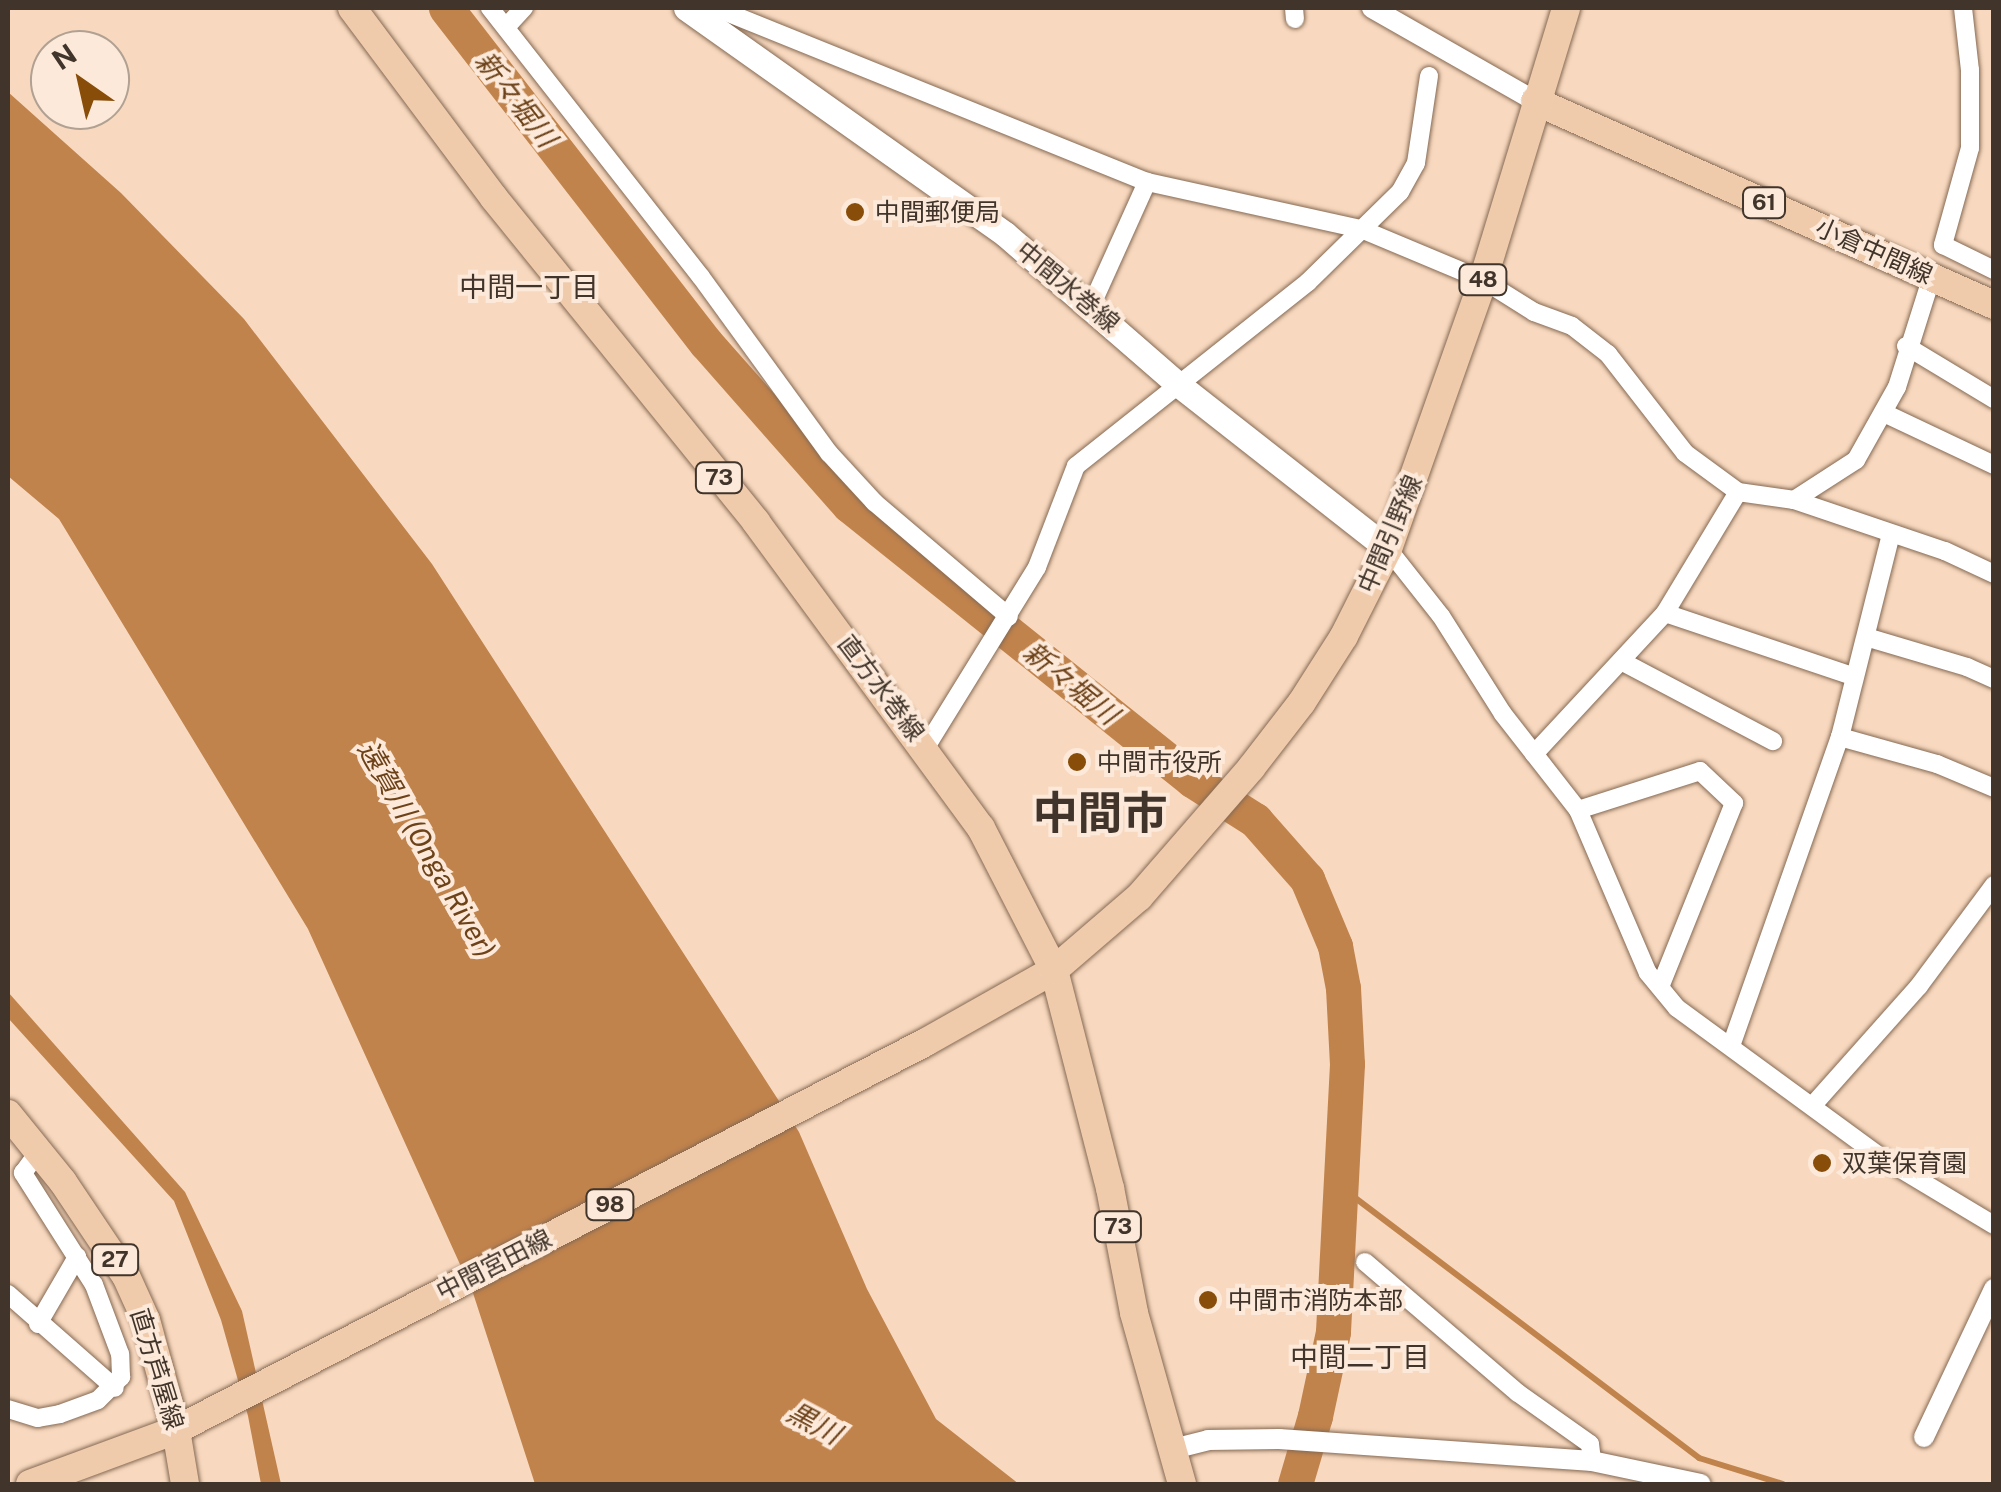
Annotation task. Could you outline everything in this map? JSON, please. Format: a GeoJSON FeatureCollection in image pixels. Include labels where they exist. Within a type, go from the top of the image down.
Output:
{"type":"FeatureCollection","features":[{"type":"Feature","properties":{"kind":"main road","name":"直方水巻線"},"geometry":{"type":"LineString","coordinates":[[352,8],[470,168],[756,522],[926,747],[981,828],[1054,970],[1110,1188],[1134,1313],[1182,1484]]}},
{"type":"Feature","properties":{"kind":"main road","name":"中間水巻線"},"geometry":{"type":"LineString","coordinates":[[686,8],[1006,234],[1092,304],[1179,385],[1388,549]]}},
{"type":"Feature","properties":{"kind":"main road","name":"中間引野線"},"geometry":{"type":"LineString","coordinates":[[1054,970],[1139,898],[1251,768],[1333,653],[1388,549],[1483,280],[1566,8]]}},
{"type":"Feature","properties":{"kind":"main road","name":"小倉中間線"},"geometry":{"type":"LineString","coordinates":[[1535,101],[1994,305]]}},
{"type":"Feature","properties":{"kind":"main road","name":"中間宮田線"},"geometry":{"type":"LineString","coordinates":[[30,1484],[187,1424],[1054,970]]}},
{"type":"Feature","properties":{"kind":"main road","name":"直方芦屋線"},"geometry":{"type":"LineString","coordinates":[[8,1114],[126,1276],[187,1424],[185,1484]]}},
{"type":"Feature","properties":{"kind":"street"},"geometry":{"type":"LineString","coordinates":[[490,8],[701,276],[830,453],[874,502],[1009,617]]}},
{"type":"Feature","properties":{"kind":"street"},"geometry":{"type":"LineString","coordinates":[[506,26],[524,8]]}},
{"type":"Feature","properties":{"kind":"street"},"geometry":{"type":"LineString","coordinates":[[716,8],[1147,182],[1360,229],[1483,280],[1534,312],[1572,326],[1608,354],[1685,453],[1738,492],[1794,500],[1994,574]]}},
{"type":"Feature","properties":{"kind":"street"},"geometry":{"type":"LineString","coordinates":[[1372,8],[1535,101]]}},
{"type":"Feature","properties":{"kind":"street"},"geometry":{"type":"LineString","coordinates":[[1963,8],[1970,70],[1970,148],[1943,246],[1994,270]]}},
{"type":"Feature","properties":{"kind":"street"},"geometry":{"type":"LineString","coordinates":[[926,747],[1037,567],[1076,466],[1308,282],[1400,192],[1416,163],[1429,76]]}},
{"type":"Feature","properties":{"kind":"street"},"geometry":{"type":"LineString","coordinates":[[1092,304],[1147,182]]}},
{"type":"Feature","properties":{"kind":"street"},"geometry":{"type":"LineString","coordinates":[[1794,500],[1856,460],[1897,387],[1906,346],[1932,276]]}},
{"type":"Feature","properties":{"kind":"street"},"geometry":{"type":"LineString","coordinates":[[1906,346],[1994,399]]}},
{"type":"Feature","properties":{"kind":"street"},"geometry":{"type":"LineString","coordinates":[[1884,413],[1994,465]]}},
{"type":"Feature","properties":{"kind":"street"},"geometry":{"type":"LineString","coordinates":[[1534,754],[1666,613],[1738,492]]}},
{"type":"Feature","properties":{"kind":"street"},"geometry":{"type":"LineString","coordinates":[[1731,1046],[1840,736],[1892,534]]}},
{"type":"Feature","properties":{"kind":"street"},"geometry":{"type":"LineString","coordinates":[[1388,549],[1441,616],[1534,754],[1578,810],[1648,973],[1677,1008],[1879,1156],[1994,1225]]}},
{"type":"Feature","properties":{"kind":"street"},"geometry":{"type":"LineString","coordinates":[[1666,613],[1855,677]]}},
{"type":"Feature","properties":{"kind":"street"},"geometry":{"type":"LineString","coordinates":[[1866,637],[1967,666],[1994,679]]}},
{"type":"Feature","properties":{"kind":"street"},"geometry":{"type":"LineString","coordinates":[[1621,662],[1773,741]]}},
{"type":"Feature","properties":{"kind":"street"},"geometry":{"type":"LineString","coordinates":[[1840,736],[1937,764],[1994,788]]}},
{"type":"Feature","properties":{"kind":"street"},"geometry":{"type":"LineString","coordinates":[[1578,810],[1700,771],[1734,803],[1660,985]]}},
{"type":"Feature","properties":{"kind":"street"},"geometry":{"type":"LineString","coordinates":[[1812,1105],[1918,986],[1994,885]]}},
{"type":"Feature","properties":{"kind":"street"},"geometry":{"type":"LineString","coordinates":[[8,1409],[38,1418],[60,1414],[115,1388],[121,1377],[120,1354],[94,1285],[22,1173],[38,1152]]}},
{"type":"Feature","properties":{"kind":"street"},"geometry":{"type":"LineString","coordinates":[[38,1324],[76,1257]]}},
{"type":"Feature","properties":{"kind":"street"},"geometry":{"type":"LineString","coordinates":[[1366,1262],[1518,1393],[1590,1444],[1592,1461]]}},
{"type":"Feature","properties":{"kind":"street"},"geometry":{"type":"LineString","coordinates":[[1924,1437],[1994,1289]]}},
{"type":"Feature","properties":{"kind":"street"},"geometry":{"type":"LineString","coordinates":[[8,1294],[115,1388]]}},
{"type":"Feature","properties":{"kind":"street"},"geometry":{"type":"LineString","coordinates":[[1173,1449],[1208,1440],[1279,1439],[1592,1461],[1701,1484]]}},
{"type":"Feature","properties":{"kind":"water"},"geometry":{"type":"Polygon","coordinates":[[[8,92],[30,112],[30,130],[51,130],[121,193],[244,319],[432,564],[799,1132],[867,1289],[936,1419],[1019,1484],[535,1484],[473,1293],[308,929],[59,519],[8,476],[8,92]]]}},
{"type":"Feature","properties":{"kind":"water"},"geometry":{"type":"Polygon","coordinates":[[[8,992],[185,1192],[242,1311],[281,1484],[261,1484],[248,1416],[221,1320],[174,1201],[8,1018],[8,992]]]}},
{"type":"Feature","properties":{"kind":"waterway","name":"新々堀川"},"geometry":{"type":"LineString","coordinates":[[446,8],[706,343],[849,505],[1192,780],[1255,820],[1307,879],[1335,946],[1343,988],[1347,1064],[1333,1332],[1295,1484]]}},
{"type":"Feature","properties":{"kind":"waterway"},"geometry":{"type":"LineString","coordinates":[[1341,1192],[1354,1197],[1699,1458],[1783,1484]]}},
{"type":"Feature","properties":{"kind":"place","name":"中間郵便局"},"geometry":{"type":"Point","coordinates":[855,212]}},
{"type":"Feature","properties":{"kind":"place","name":"中間市役所"},"geometry":{"type":"Point","coordinates":[1077,762]}},
{"type":"Feature","properties":{"kind":"place","name":"双葉保育園"},"geometry":{"type":"Point","coordinates":[1822,1163]}},
{"type":"Feature","properties":{"kind":"place","name":"中間市消防本部"},"geometry":{"type":"Point","coordinates":[1208,1300]}},
{"type":"Feature","properties":{"kind":"district","name":"中間一丁目"},"geometry":{"type":"Point","coordinates":[529,287]}},
{"type":"Feature","properties":{"kind":"district","name":"中間市"},"geometry":{"type":"Point","coordinates":[1100,813]}},
{"type":"Feature","properties":{"kind":"district","name":"中間二丁目"},"geometry":{"type":"Point","coordinates":[1360,1357]}},
{"type":"Feature","properties":{"kind":"water label","name":"遠賀川 (Onga River)"},"geometry":{"type":"Point","coordinates":[427,849]}},
{"type":"Feature","properties":{"kind":"water label","name":"黒川"},"geometry":{"type":"Point","coordinates":[814,1423]}}]}
